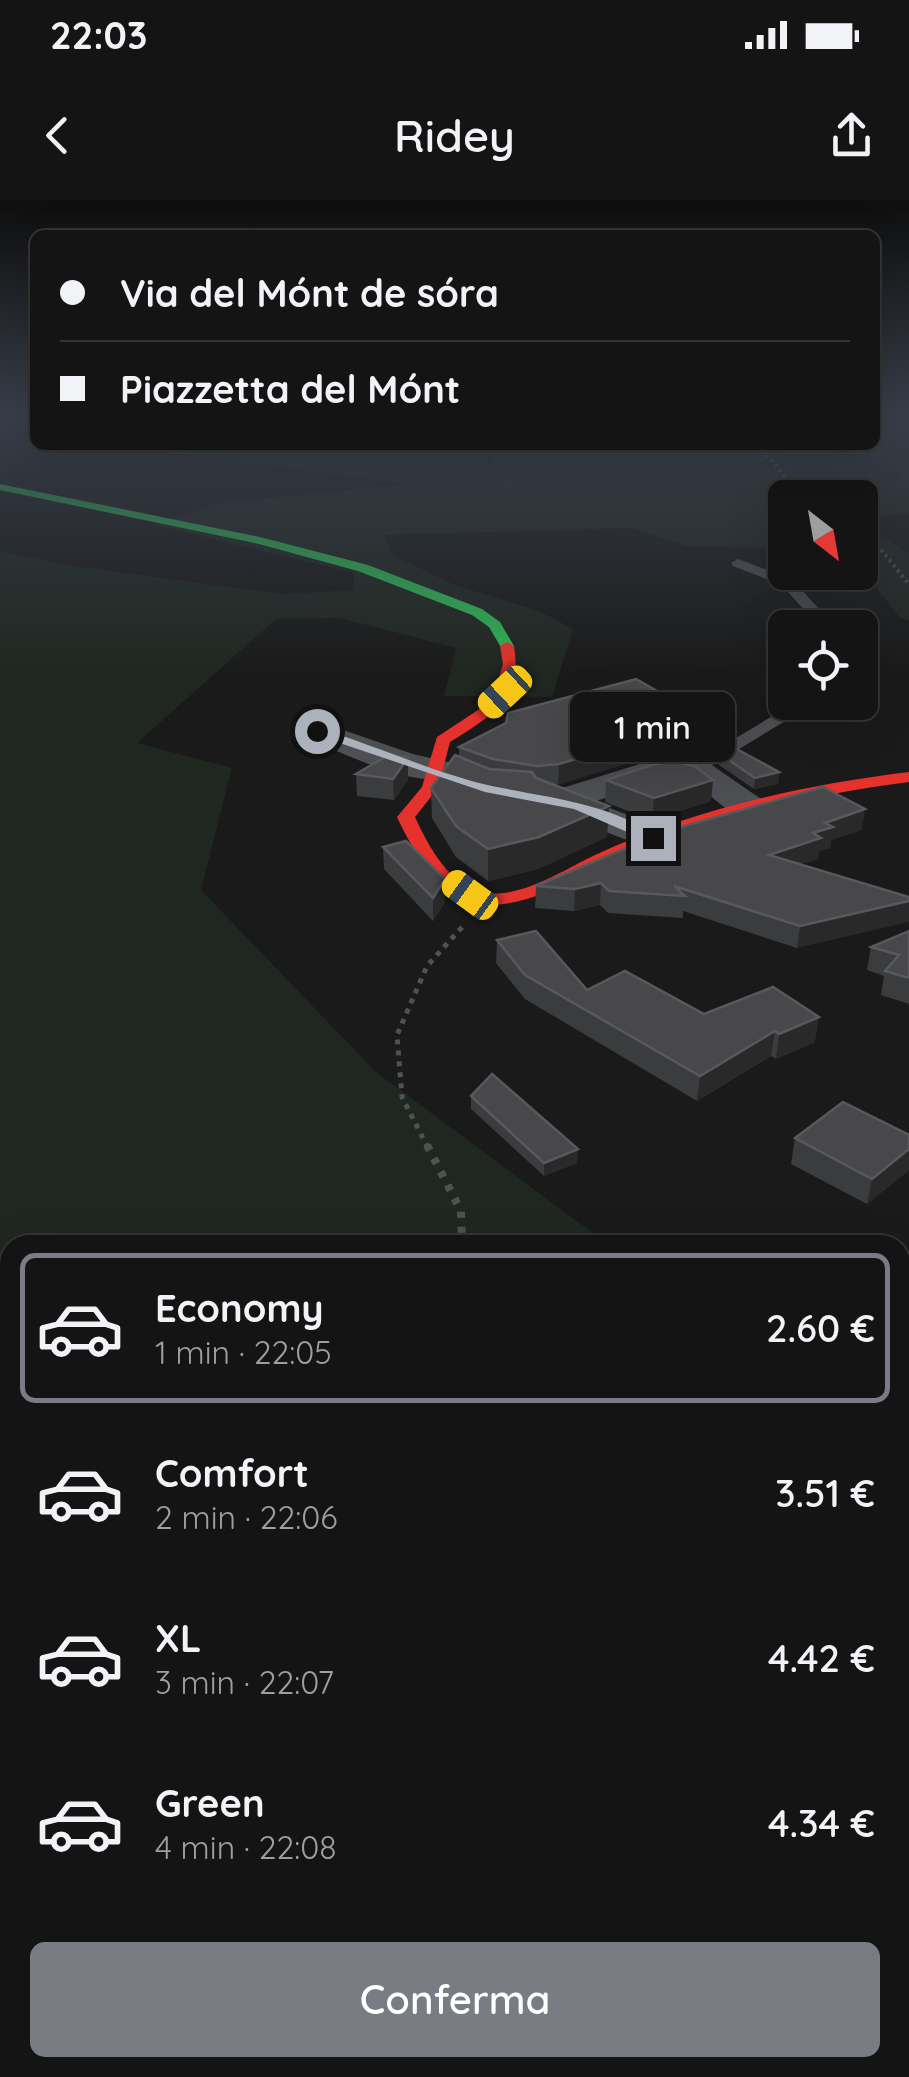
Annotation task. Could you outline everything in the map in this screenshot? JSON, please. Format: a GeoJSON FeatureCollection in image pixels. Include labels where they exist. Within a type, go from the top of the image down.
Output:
{"type":"FeatureCollection","features":[{"type":"Feature","properties":{"kind":"street"},"geometry":{"type":"LineString","coordinates":[[61,500],[304,550],[384,575],[482,614],[505,638],[512,661],[509,682],[505,692],[480,716],[442,740],[447,767],[406,817],[416,843],[448,879],[470,895],[486,900],[510,896],[653,838],[748,807],[852,782],[909,777]]}},
{"type":"Feature","properties":{"kind":"street"},"geometry":{"type":"LineString","coordinates":[[317,731],[403,763],[447,767]]}},
{"type":"Feature","properties":{"kind":"street"},"geometry":{"type":"LineString","coordinates":[[653,838],[543,797],[656,770],[693,769],[748,807]]}},
{"type":"Feature","properties":{"kind":"lane"},"geometry":{"type":"LineString","coordinates":[[738,563],[787,582],[813,610]]}},
{"type":"Feature","properties":{"kind":"lane"},"geometry":{"type":"LineString","coordinates":[[693,769],[777,720]]}},
{"type":"Feature","properties":{"kind":"path"},"geometry":{"type":"LineString","coordinates":[[878,546],[909,584]]}},
{"type":"Feature","properties":{"kind":"path"},"geometry":{"type":"LineString","coordinates":[[462,1235],[461,1211],[402,1096],[397,1035],[427,966],[486,900]]}},
{"type":"Feature","properties":{"kind":"shaded area"},"geometry":{"type":"Polygon","coordinates":[[[252,500],[768,500],[768,548],[689,547],[632,528],[384,535],[392,555],[455,585],[539,611],[573,629],[552,697],[444,696],[456,648],[340,618],[276,619],[137,743],[232,768],[201,890],[376,1072],[596,1235],[0,1235],[0,551],[73,566],[283,594],[353,590],[354,573],[155,525],[218,503],[252,500]]]}},
{"type":"Feature","properties":{"kind":"shaded area"},"geometry":{"type":"Polygon","coordinates":[[[878,500],[909,500],[909,514],[878,515],[878,500]]]}},
{"type":"Feature","properties":{"kind":"shaded area"},"geometry":{"type":"Polygon","coordinates":[[[878,535],[909,553],[909,620],[900,618],[878,590],[878,535]]]}},
{"type":"Feature","properties":{"kind":"building"},"geometry":{"type":"Polygon","coordinates":[[[636,679],[717,725],[701,735],[657,735],[559,764],[537,766],[493,759],[459,747],[506,723],[508,713],[636,679]]]}},
{"type":"Feature","properties":{"kind":"building"},"geometry":{"type":"Polygon","coordinates":[[[733,747],[779,772],[755,778],[720,754],[733,747]]]}},
{"type":"Feature","properties":{"kind":"building"},"geometry":{"type":"Polygon","coordinates":[[[390,754],[408,758],[393,779],[356,774],[390,754]]]}},
{"type":"Feature","properties":{"kind":"building"},"geometry":{"type":"Polygon","coordinates":[[[455,755],[489,769],[532,772],[536,778],[609,806],[539,837],[488,849],[456,826],[431,788],[455,755]]]}},
{"type":"Feature","properties":{"kind":"building"},"geometry":{"type":"Polygon","coordinates":[[[677,761],[696,767],[713,780],[654,798],[606,780],[655,764],[677,761]]]}},
{"type":"Feature","properties":{"kind":"building"},"geometry":{"type":"Polygon","coordinates":[[[823,787],[865,809],[825,823],[833,827],[813,833],[821,838],[769,855],[909,897],[909,901],[800,926],[674,886],[685,896],[609,891],[601,883],[575,889],[536,886],[667,831],[823,787]]]}},
{"type":"Feature","properties":{"kind":"building"},"geometry":{"type":"Polygon","coordinates":[[[406,841],[445,879],[433,898],[383,847],[406,841]]]}},
{"type":"Feature","properties":{"kind":"building"},"geometry":{"type":"Polygon","coordinates":[[[536,931],[587,990],[625,971],[704,1014],[773,987],[819,1017],[779,1034],[775,1031],[700,1076],[525,975],[497,940],[536,931]]]}},
{"type":"Feature","properties":{"kind":"building"},"geometry":{"type":"Polygon","coordinates":[[[909,931],[909,978],[885,971],[899,955],[871,947],[909,931]]]}},
{"type":"Feature","properties":{"kind":"building"},"geometry":{"type":"Polygon","coordinates":[[[492,1074],[578,1149],[544,1163],[471,1096],[492,1074]]]}},
{"type":"Feature","properties":{"kind":"building"},"geometry":{"type":"Polygon","coordinates":[[[843,1102],[909,1135],[909,1149],[872,1179],[795,1138],[843,1102]]]}},
{"type":"Feature","properties":{"kind":"traffic: fast"},"geometry":{"type":"LineString","coordinates":[[61,500],[260,541],[363,568],[477,612],[495,625],[507,646]]}},
{"type":"Feature","properties":{"kind":"traffic: jam"},"geometry":{"type":"LineString","coordinates":[[507,646],[510,664],[503,692],[483,713],[443,740],[430,788],[406,817],[438,870],[461,890],[475,896],[507,898],[525,893],[633,845],[735,812],[838,787],[909,777]]}},
{"type":"Feature","properties":{"kind":"route"},"geometry":{"type":"LineString","coordinates":[[317,731],[489,789],[578,806],[653,838]]}}]}
